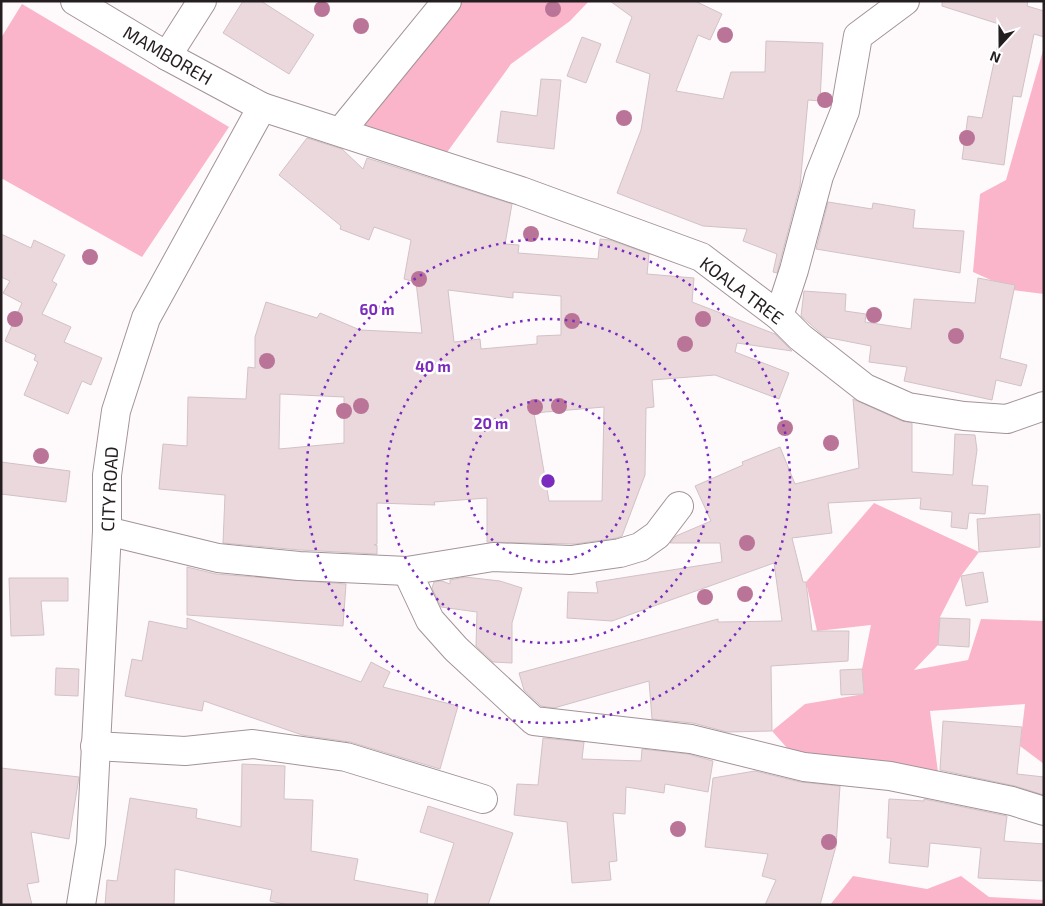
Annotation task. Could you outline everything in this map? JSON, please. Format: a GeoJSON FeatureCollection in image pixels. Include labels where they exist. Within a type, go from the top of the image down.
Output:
{"type":"FeatureCollection","features":[{"type":"Feature","properties":{"kind":"street","name":"MAMBOREH"},"geometry":{"type":"LineString","coordinates":[[76,1],[167,56],[262,107],[340,132]]}},
{"type":"Feature","properties":{"kind":"street"},"geometry":{"type":"LineString","coordinates":[[167,56],[202,1]]}},
{"type":"Feature","properties":{"kind":"street"},"geometry":{"type":"LineString","coordinates":[[340,132],[447,1]]}},
{"type":"Feature","properties":{"kind":"street"},"geometry":{"type":"LineString","coordinates":[[779,316],[794,270],[819,176],[846,111],[858,36],[905,1]]}},
{"type":"Feature","properties":{"kind":"street","name":"CITY ROAD"},"geometry":{"type":"LineString","coordinates":[[81,905],[91,843],[107,531],[107,475],[116,411],[146,318],[262,107]]}},
{"type":"Feature","properties":{"kind":"street","name":"KOALA TREE"},"geometry":{"type":"LineString","coordinates":[[340,132],[521,192],[701,257],[779,316],[800,337],[865,388],[908,407],[964,416],[1007,419],[1044,406]]}},
{"type":"Feature","properties":{"kind":"street"},"geometry":{"type":"LineString","coordinates":[[107,531],[218,558],[299,566],[407,571],[493,557],[571,560],[620,553],[640,547],[657,535],[679,506]]}},
{"type":"Feature","properties":{"kind":"street"},"geometry":{"type":"LineString","coordinates":[[407,571],[430,620],[456,649],[534,720],[691,739],[804,767],[890,776],[1012,801],[1044,811]]}},
{"type":"Feature","properties":{"kind":"street"},"geometry":{"type":"LineString","coordinates":[[95,746],[185,751],[253,744],[346,757],[483,800]]}},
{"type":"Feature","properties":{"kind":"shaded area"},"geometry":{"type":"Polygon","coordinates":[[[458,1],[589,1],[570,21],[511,64],[440,162],[348,123],[458,1]]]}},
{"type":"Feature","properties":{"kind":"shaded area"},"geometry":{"type":"Polygon","coordinates":[[[22,4],[229,127],[142,257],[1,178],[1,38],[22,4]]]}},
{"type":"Feature","properties":{"kind":"shaded area"},"geometry":{"type":"Polygon","coordinates":[[[1044,47],[1044,294],[1013,290],[973,272],[980,194],[1006,180],[1044,47]]]}},
{"type":"Feature","properties":{"kind":"shaded area"},"geometry":{"type":"Polygon","coordinates":[[[874,503],[979,552],[961,576],[940,617],[938,645],[914,670],[968,660],[981,619],[1044,621],[1044,764],[1020,746],[1025,704],[930,711],[939,780],[804,767],[772,731],[805,704],[864,694],[862,669],[871,625],[817,631],[806,582],[874,503]]]}},
{"type":"Feature","properties":{"kind":"shaded area"},"geometry":{"type":"Polygon","coordinates":[[[853,876],[927,889],[961,876],[989,897],[1044,900],[1044,905],[830,905],[853,876]]]}},
{"type":"Feature","properties":{"kind":"building"},"geometry":{"type":"Polygon","coordinates":[[[243,1],[261,1],[314,35],[289,74],[223,33],[243,1]]]}},
{"type":"Feature","properties":{"kind":"building"},"geometry":{"type":"Polygon","coordinates":[[[610,1],[695,1],[722,14],[710,40],[698,35],[676,91],[723,99],[731,72],[765,72],[766,41],[823,43],[820,101],[808,100],[800,186],[777,273],[773,272],[777,254],[743,241],[747,229],[703,226],[617,193],[641,130],[650,74],[616,62],[632,17],[610,1]]]}},
{"type":"Feature","properties":{"kind":"building"},"geometry":{"type":"Polygon","coordinates":[[[942,1],[1028,1],[1027,6],[1044,11],[1044,37],[1034,34],[1021,97],[1013,96],[1004,165],[962,159],[968,116],[982,118],[1002,25],[942,6],[942,1]]]}},
{"type":"Feature","properties":{"kind":"building"},"geometry":{"type":"Polygon","coordinates":[[[582,37],[601,44],[586,83],[567,76],[582,37]]]}},
{"type":"Feature","properties":{"kind":"building"},"geometry":{"type":"Polygon","coordinates":[[[541,79],[561,80],[554,149],[497,142],[501,111],[537,116],[541,79]]]}},
{"type":"Feature","properties":{"kind":"building"},"geometry":{"type":"Polygon","coordinates":[[[307,138],[342,149],[363,169],[367,158],[512,204],[505,244],[519,245],[518,253],[598,259],[600,239],[610,240],[649,254],[647,274],[694,278],[692,302],[775,334],[792,351],[737,343],[735,352],[789,373],[779,399],[715,375],[652,380],[654,407],[646,408],[645,475],[622,536],[617,538],[575,544],[487,542],[487,498],[434,502],[435,505],[377,503],[377,544],[374,545],[377,545],[377,554],[223,543],[225,495],[159,489],[163,444],[187,446],[188,397],[246,399],[248,367],[255,368],[255,337],[266,302],[317,318],[320,313],[360,330],[422,333],[416,282],[404,279],[411,240],[374,227],[369,240],[340,229],[341,226],[279,175],[307,138]],[[448,290],[454,342],[480,339],[481,349],[537,344],[537,336],[561,335],[561,296],[513,292],[513,298],[448,290]],[[280,394],[279,449],[344,443],[344,397],[280,394]],[[604,407],[534,413],[549,501],[602,501],[604,407]]]}},
{"type":"Feature","properties":{"kind":"building"},"geometry":{"type":"Polygon","coordinates":[[[828,202],[872,209],[873,203],[915,210],[913,228],[964,231],[960,273],[816,249],[828,202]]]}},
{"type":"Feature","properties":{"kind":"building"},"geometry":{"type":"Polygon","coordinates":[[[1,234],[31,248],[34,240],[65,255],[52,281],[57,284],[42,314],[71,327],[64,342],[102,358],[91,385],[82,381],[68,414],[24,395],[38,362],[34,360],[36,355],[5,341],[22,303],[3,293],[10,281],[1,277],[1,234]]]}},
{"type":"Feature","properties":{"kind":"building"},"geometry":{"type":"Polygon","coordinates":[[[978,278],[1015,285],[1000,358],[1027,365],[1021,386],[996,380],[992,400],[904,381],[907,367],[869,362],[871,346],[825,337],[801,316],[804,291],[846,294],[845,311],[866,314],[865,322],[911,329],[914,299],[975,303],[978,278]]]}},
{"type":"Feature","properties":{"kind":"building"},"geometry":{"type":"Polygon","coordinates":[[[853,399],[902,421],[912,423],[912,472],[953,475],[955,434],[975,435],[977,450],[972,485],[988,486],[985,514],[969,513],[967,529],[951,527],[952,512],[920,509],[921,498],[828,503],[832,533],[792,538],[803,582],[806,582],[812,631],[849,631],[848,661],[771,666],[772,731],[727,732],[693,723],[652,719],[649,681],[554,708],[541,706],[524,690],[519,673],[718,619],[718,622],[782,621],[774,563],[612,621],[567,618],[568,592],[598,593],[596,582],[722,562],[720,543],[670,543],[676,536],[711,521],[695,486],[743,465],[742,462],[780,447],[795,484],[859,468],[853,399]]]}},
{"type":"Feature","properties":{"kind":"building"},"geometry":{"type":"Polygon","coordinates":[[[1,462],[70,471],[66,502],[1,494],[1,462]]]}},
{"type":"Feature","properties":{"kind":"building"},"geometry":{"type":"Polygon","coordinates":[[[1040,514],[1040,547],[979,552],[977,519],[1040,514]]]}},
{"type":"Feature","properties":{"kind":"building"},"geometry":{"type":"Polygon","coordinates":[[[187,567],[216,574],[346,584],[343,626],[187,615],[187,567]]]}},
{"type":"Feature","properties":{"kind":"building"},"geometry":{"type":"Polygon","coordinates":[[[983,572],[988,602],[966,606],[961,576],[983,572]]]}},
{"type":"Feature","properties":{"kind":"building"},"geometry":{"type":"Polygon","coordinates":[[[465,577],[500,581],[522,588],[512,623],[512,663],[493,662],[476,646],[477,612],[441,607],[432,588],[434,582],[442,581],[450,584],[450,580],[465,577]]]}},
{"type":"Feature","properties":{"kind":"building"},"geometry":{"type":"Polygon","coordinates":[[[9,578],[68,578],[68,601],[41,601],[44,635],[11,636],[9,578]]]}},
{"type":"Feature","properties":{"kind":"building"},"geometry":{"type":"Polygon","coordinates":[[[187,618],[361,682],[371,662],[390,672],[383,687],[458,706],[440,769],[350,742],[302,735],[204,701],[202,711],[125,696],[132,659],[142,661],[149,621],[187,629],[187,618]]]}},
{"type":"Feature","properties":{"kind":"building"},"geometry":{"type":"Polygon","coordinates":[[[940,618],[970,619],[969,647],[938,645],[940,618]]]}},
{"type":"Feature","properties":{"kind":"building"},"geometry":{"type":"Polygon","coordinates":[[[56,668],[79,669],[78,696],[55,695],[56,668]]]}},
{"type":"Feature","properties":{"kind":"building"},"geometry":{"type":"Polygon","coordinates":[[[862,669],[864,694],[841,695],[840,670],[862,669]]]}},
{"type":"Feature","properties":{"kind":"building"},"geometry":{"type":"Polygon","coordinates":[[[943,721],[1022,727],[1017,774],[1044,777],[1044,795],[1015,786],[940,770],[943,721]]]}},
{"type":"Feature","properties":{"kind":"building"},"geometry":{"type":"Polygon","coordinates":[[[543,738],[584,742],[582,759],[641,761],[642,749],[688,754],[713,761],[708,792],[665,784],[664,793],[626,787],[625,814],[613,813],[617,861],[609,862],[611,880],[572,883],[567,822],[514,815],[517,784],[538,785],[543,738]]]}},
{"type":"Feature","properties":{"kind":"building"},"geometry":{"type":"Polygon","coordinates":[[[242,764],[285,766],[284,799],[313,800],[311,851],[358,859],[354,880],[428,894],[427,905],[289,905],[270,901],[272,890],[175,869],[174,905],[105,905],[107,880],[117,881],[130,798],[197,809],[196,818],[241,827],[242,764]]]}},
{"type":"Feature","properties":{"kind":"building"},"geometry":{"type":"Polygon","coordinates":[[[1,768],[79,777],[69,839],[31,832],[39,882],[27,884],[32,905],[1,905],[1,768]]]}},
{"type":"Feature","properties":{"kind":"building"},"geometry":{"type":"Polygon","coordinates":[[[755,771],[800,782],[840,786],[836,846],[820,905],[765,905],[776,880],[762,876],[768,854],[705,847],[713,778],[755,771]]]}},
{"type":"Feature","properties":{"kind":"building"},"geometry":{"type":"Polygon","coordinates":[[[889,799],[924,801],[924,799],[1007,816],[1004,841],[1044,844],[1044,881],[978,878],[981,848],[930,843],[928,867],[889,863],[891,838],[887,838],[889,799]]]}},
{"type":"Feature","properties":{"kind":"building"},"geometry":{"type":"Polygon","coordinates":[[[428,806],[513,833],[488,905],[434,905],[454,843],[420,832],[428,806]]]}}]}
